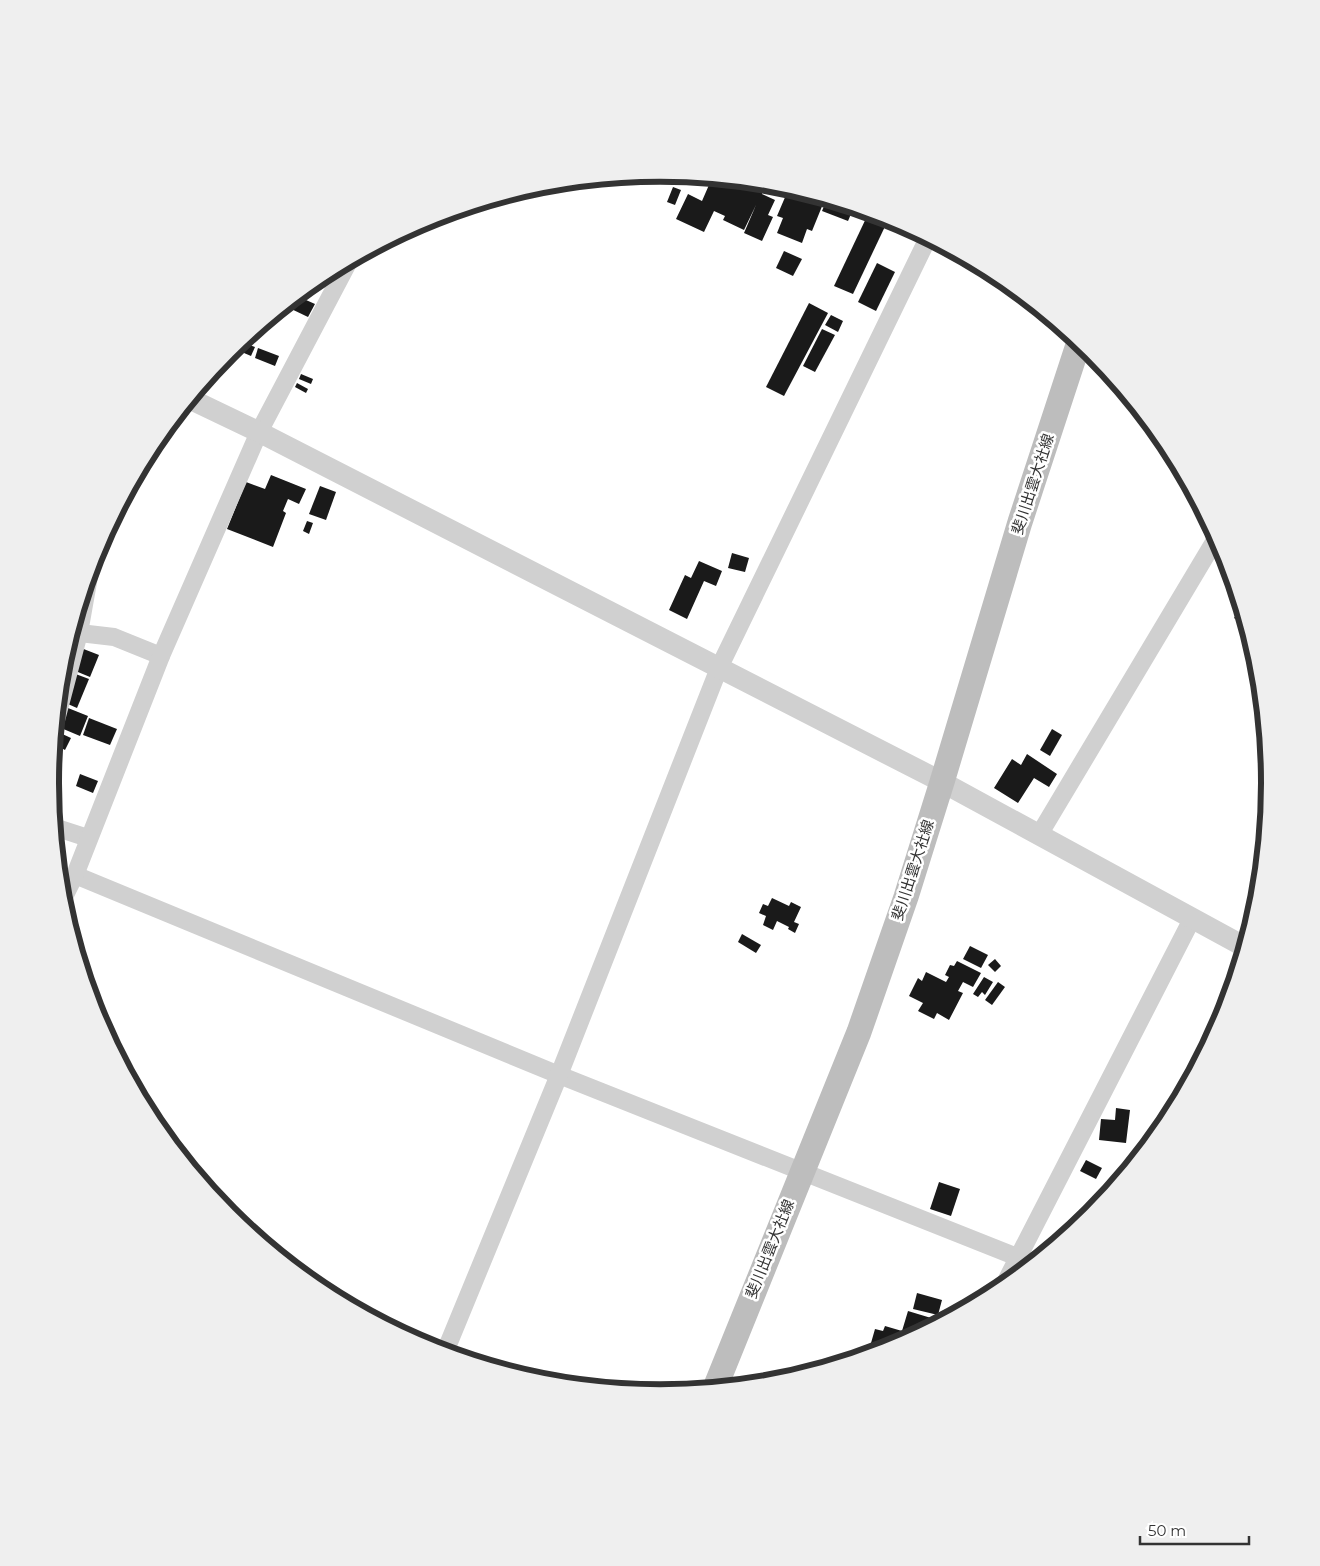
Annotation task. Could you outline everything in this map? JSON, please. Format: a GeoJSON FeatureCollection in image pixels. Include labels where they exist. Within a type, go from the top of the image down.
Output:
{"type":"FeatureCollection","features":[{"type":"Feature","properties":{"kind":"main road","name":"斐川出雲大社線"},"geometry":{"type":"LineString","coordinates":[[718,1381],[858,1032],[906,896],[1020,522],[1076,350]]}},
{"type":"Feature","properties":{"kind":"street"},"geometry":{"type":"LineString","coordinates":[[448,1345],[559,1075],[719,668],[925,244]]}},
{"type":"Feature","properties":{"kind":"street"},"geometry":{"type":"LineString","coordinates":[[68,888],[161,656],[259,432],[345,271]]}},
{"type":"Feature","properties":{"kind":"street"},"geometry":{"type":"LineString","coordinates":[[196,402],[259,432],[942,782],[1239,944]]}},
{"type":"Feature","properties":{"kind":"street"},"geometry":{"type":"LineString","coordinates":[[1039,835],[1212,546]]}},
{"type":"Feature","properties":{"kind":"street"},"geometry":{"type":"LineString","coordinates":[[78,632],[114,637],[161,656]]}},
{"type":"Feature","properties":{"kind":"street"},"geometry":{"type":"LineString","coordinates":[[61,828],[88,838]]}},
{"type":"Feature","properties":{"kind":"street"},"geometry":{"type":"LineString","coordinates":[[75,875],[559,1075],[1024,1260],[1192,919]]}},
{"type":"Feature","properties":{"kind":"building"},"geometry":{"type":"Polygon","coordinates":[[[709,184],[763,191],[762,194],[775,200],[768,215],[773,217],[762,241],[744,233],[756,205],[744,230],[723,220],[725,216],[714,211],[704,232],[676,219],[688,194],[702,201],[709,184]]]}},
{"type":"Feature","properties":{"kind":"building"},"geometry":{"type":"Polygon","coordinates":[[[673,187],[681,190],[675,205],[667,202],[673,187]]]}},
{"type":"Feature","properties":{"kind":"building"},"geometry":{"type":"Polygon","coordinates":[[[786,195],[823,204],[812,231],[807,229],[802,243],[777,233],[783,218],[777,216],[786,195]]]}},
{"type":"Feature","properties":{"kind":"building"},"geometry":{"type":"Polygon","coordinates":[[[825,205],[851,213],[848,221],[822,211],[825,205]]]}},
{"type":"Feature","properties":{"kind":"building"},"geometry":{"type":"Polygon","coordinates":[[[866,219],[885,226],[853,294],[834,286],[866,219]]]}},
{"type":"Feature","properties":{"kind":"building"},"geometry":{"type":"Polygon","coordinates":[[[784,251],[802,259],[793,276],[776,268],[784,251]]]}},
{"type":"Feature","properties":{"kind":"building"},"geometry":{"type":"Polygon","coordinates":[[[877,263],[895,272],[876,311],[858,302],[877,263]]]}},
{"type":"Feature","properties":{"kind":"building"},"geometry":{"type":"Polygon","coordinates":[[[304,299],[315,304],[308,317],[291,309],[304,299]]]}},
{"type":"Feature","properties":{"kind":"building"},"geometry":{"type":"Polygon","coordinates":[[[809,303],[828,313],[784,396],[766,387],[809,303]]]}},
{"type":"Feature","properties":{"kind":"building"},"geometry":{"type":"Polygon","coordinates":[[[831,315],[843,321],[838,332],[825,325],[831,315]]]}},
{"type":"Feature","properties":{"kind":"building"},"geometry":{"type":"Polygon","coordinates":[[[822,329],[835,335],[815,372],[803,366],[822,329]]]}},
{"type":"Feature","properties":{"kind":"building"},"geometry":{"type":"Polygon","coordinates":[[[249,345],[255,347],[251,356],[242,352],[249,345]]]}},
{"type":"Feature","properties":{"kind":"building"},"geometry":{"type":"Polygon","coordinates":[[[258,348],[279,356],[275,366],[255,358],[258,348]]]}},
{"type":"Feature","properties":{"kind":"building"},"geometry":{"type":"Polygon","coordinates":[[[301,374],[313,379],[311,384],[299,379],[301,374]]]}},
{"type":"Feature","properties":{"kind":"building"},"geometry":{"type":"Polygon","coordinates":[[[297,383],[308,389],[306,393],[295,387],[297,383]]]}},
{"type":"Feature","properties":{"kind":"building"},"geometry":{"type":"Polygon","coordinates":[[[271,475],[306,489],[299,504],[288,499],[283,511],[286,513],[273,547],[227,529],[246,482],[265,489],[271,475]]]}},
{"type":"Feature","properties":{"kind":"building"},"geometry":{"type":"Polygon","coordinates":[[[320,486],[336,492],[326,520],[309,514],[320,486]]]}},
{"type":"Feature","properties":{"kind":"building"},"geometry":{"type":"Polygon","coordinates":[[[307,521],[313,523],[309,534],[303,531],[307,521]]]}},
{"type":"Feature","properties":{"kind":"building"},"geometry":{"type":"Polygon","coordinates":[[[732,553],[749,558],[745,572],[728,568],[732,553]]]}},
{"type":"Feature","properties":{"kind":"building"},"geometry":{"type":"Polygon","coordinates":[[[699,561],[722,571],[716,586],[704,581],[687,619],[669,610],[685,575],[691,578],[699,561]]]}},
{"type":"Feature","properties":{"kind":"building"},"geometry":{"type":"Polygon","coordinates":[[[81,648],[99,655],[90,677],[73,670],[81,648]]]}},
{"type":"Feature","properties":{"kind":"building"},"geometry":{"type":"Polygon","coordinates":[[[73,673],[89,679],[77,708],[64,702],[67,688],[73,673]]]}},
{"type":"Feature","properties":{"kind":"building"},"geometry":{"type":"Polygon","coordinates":[[[64,706],[88,716],[80,736],[62,728],[65,717],[64,706]]]}},
{"type":"Feature","properties":{"kind":"building"},"geometry":{"type":"Polygon","coordinates":[[[89,718],[117,729],[110,745],[83,735],[89,718]]]}},
{"type":"Feature","properties":{"kind":"building"},"geometry":{"type":"Polygon","coordinates":[[[1052,729],[1062,735],[1050,756],[1040,750],[1052,729]]]}},
{"type":"Feature","properties":{"kind":"building"},"geometry":{"type":"Polygon","coordinates":[[[61,733],[71,738],[65,750],[60,747],[61,733]]]}},
{"type":"Feature","properties":{"kind":"building"},"geometry":{"type":"Polygon","coordinates":[[[1027,754],[1057,774],[1049,787],[1034,778],[1018,803],[994,788],[1012,759],[1021,765],[1027,754]]]}},
{"type":"Feature","properties":{"kind":"building"},"geometry":{"type":"Polygon","coordinates":[[[80,774],[98,781],[93,793],[76,786],[80,774]]]}},
{"type":"Feature","properties":{"kind":"building"},"geometry":{"type":"Polygon","coordinates":[[[772,898],[789,906],[791,902],[801,907],[794,922],[799,924],[795,933],[788,929],[789,927],[777,921],[773,930],[763,925],[766,916],[759,913],[763,904],[768,906],[772,898]]]}},
{"type":"Feature","properties":{"kind":"building"},"geometry":{"type":"Polygon","coordinates":[[[742,934],[761,945],[756,953],[738,942],[742,934]]]}},
{"type":"Feature","properties":{"kind":"building"},"geometry":{"type":"Polygon","coordinates":[[[970,946],[988,955],[981,968],[963,959],[970,946]]]}},
{"type":"Feature","properties":{"kind":"building"},"geometry":{"type":"Polygon","coordinates":[[[995,959],[1001,966],[995,972],[988,965],[995,959]]]}},
{"type":"Feature","properties":{"kind":"building"},"geometry":{"type":"Polygon","coordinates":[[[957,961],[981,973],[973,987],[963,982],[958,991],[963,993],[949,1020],[937,1013],[934,1019],[918,1011],[923,1003],[909,996],[918,978],[922,981],[926,972],[946,982],[949,977],[945,975],[950,965],[954,966],[957,961]]]}},
{"type":"Feature","properties":{"kind":"building"},"geometry":{"type":"Polygon","coordinates":[[[984,977],[993,982],[985,995],[982,992],[978,997],[973,994],[984,977]]]}},
{"type":"Feature","properties":{"kind":"building"},"geometry":{"type":"Polygon","coordinates":[[[998,982],[1005,987],[992,1005],[985,1000],[998,982]]]}},
{"type":"Feature","properties":{"kind":"building"},"geometry":{"type":"Polygon","coordinates":[[[1116,1108],[1130,1110],[1126,1143],[1099,1140],[1101,1119],[1115,1120],[1116,1108]]]}},
{"type":"Feature","properties":{"kind":"building"},"geometry":{"type":"Polygon","coordinates":[[[1086,1160],[1102,1168],[1096,1179],[1080,1171],[1086,1160]]]}},
{"type":"Feature","properties":{"kind":"building"},"geometry":{"type":"Polygon","coordinates":[[[939,1182],[960,1189],[951,1216],[930,1209],[939,1182]]]}},
{"type":"Feature","properties":{"kind":"building"},"geometry":{"type":"Polygon","coordinates":[[[917,1293],[942,1300],[938,1315],[913,1309],[917,1293]]]}},
{"type":"Feature","properties":{"kind":"building"},"geometry":{"type":"Polygon","coordinates":[[[908,1311],[933,1319],[870,1345],[875,1329],[883,1331],[885,1326],[902,1331],[908,1311]]]}}]}
